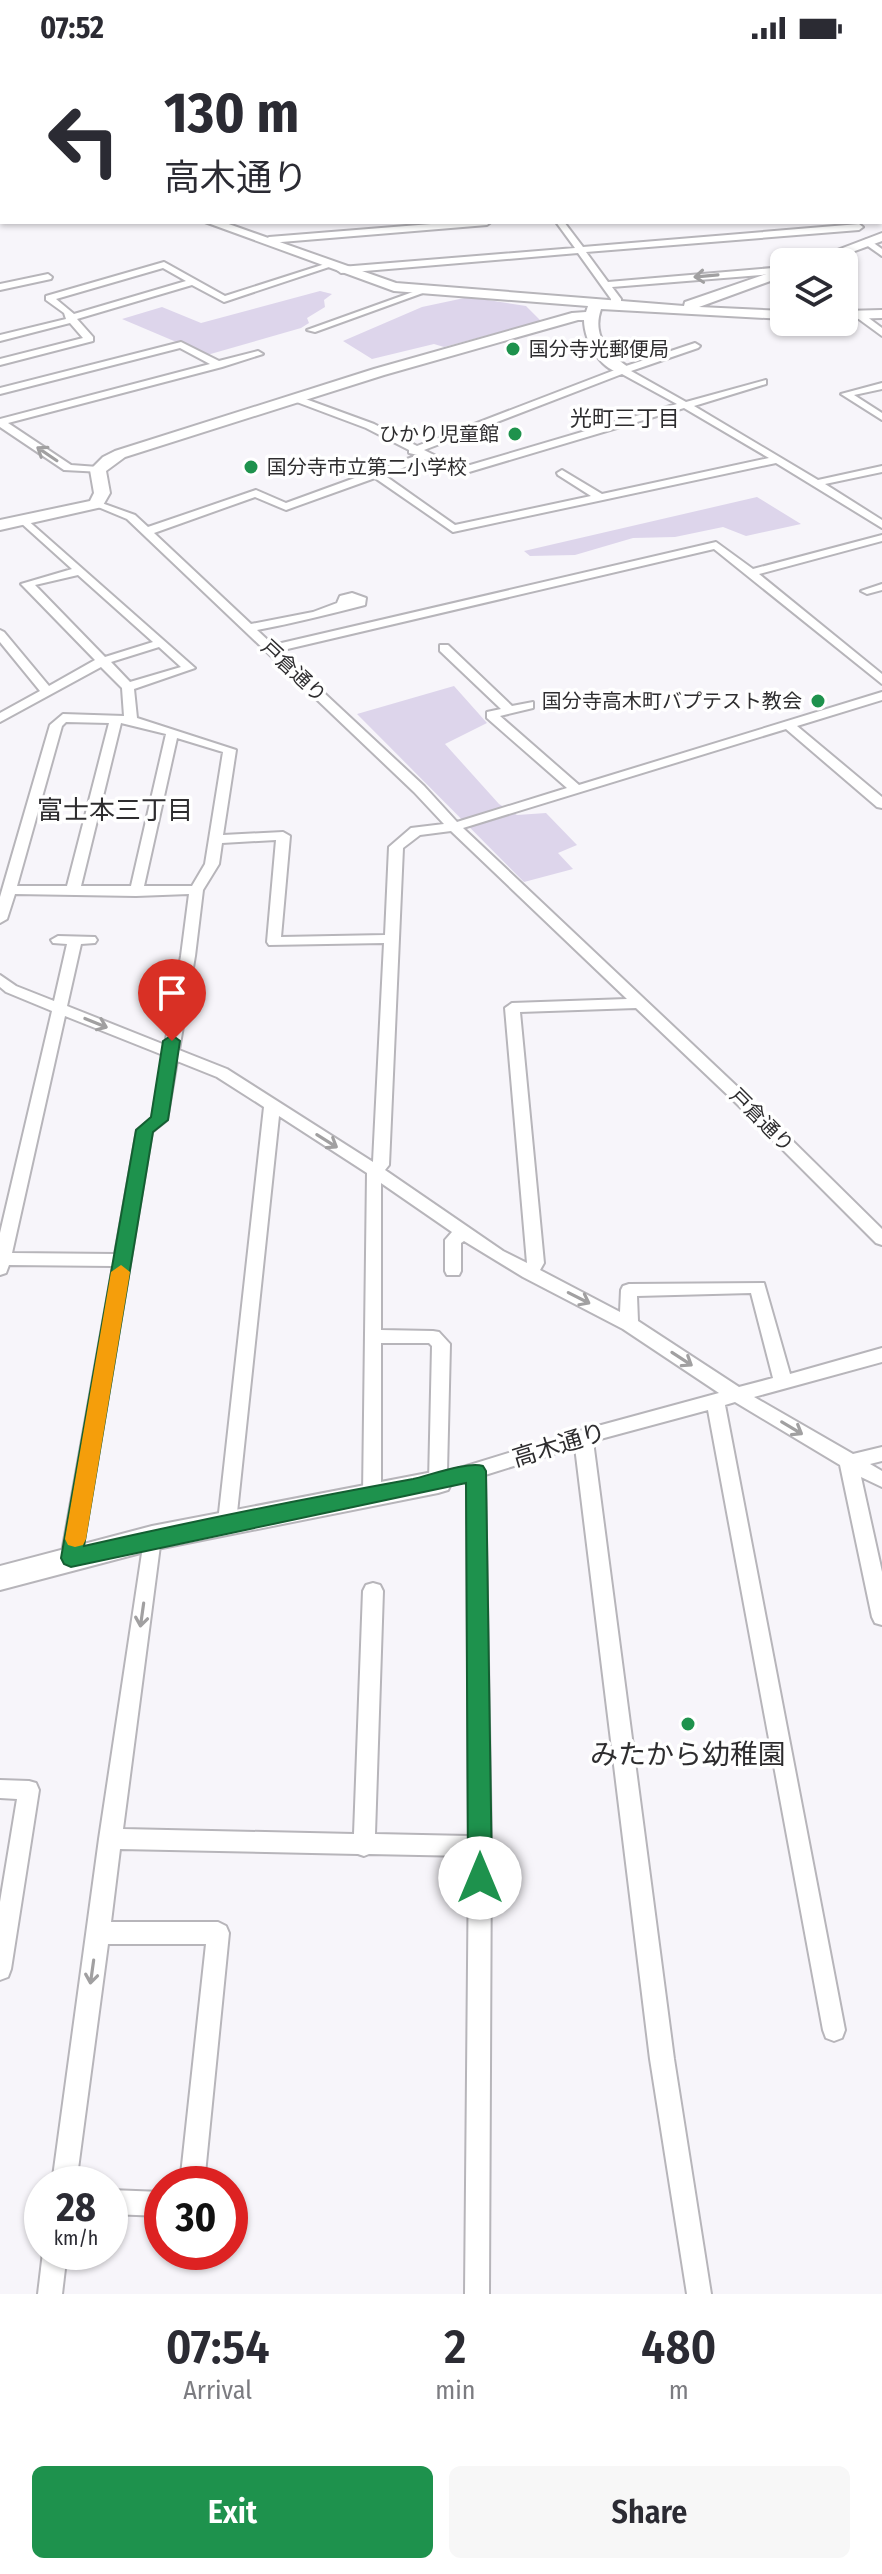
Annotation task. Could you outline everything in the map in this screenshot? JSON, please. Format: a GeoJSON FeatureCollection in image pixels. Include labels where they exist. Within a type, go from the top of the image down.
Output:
{"type":"FeatureCollection","features":[{"type":"Feature","properties":{"kind":"street"},"geometry":{"type":"LineString","coordinates":[[217,224],[394,287],[573,299],[593,310]]}},
{"type":"Feature","properties":{"kind":"street"},"geometry":{"type":"LineString","coordinates":[[262,224],[270,242]]}},
{"type":"Feature","properties":{"kind":"street"},"geometry":{"type":"LineString","coordinates":[[270,242],[465,224]]}},
{"type":"Feature","properties":{"kind":"street"},"geometry":{"type":"LineString","coordinates":[[562,224],[616,299],[616,306]]}},
{"type":"Feature","properties":{"kind":"street"},"geometry":{"type":"LineString","coordinates":[[0,362],[90,339],[70,319],[67,311],[49,298],[164,265],[224,299],[335,268],[581,250],[856,224],[874,240],[882,253]]}},
{"type":"Feature","properties":{"kind":"street"},"geometry":{"type":"LineString","coordinates":[[852,248],[874,240]]}},
{"type":"Feature","properties":{"kind":"street"},"geometry":{"type":"LineString","coordinates":[[606,285],[770,272]]}},
{"type":"Feature","properties":{"kind":"street"},"geometry":{"type":"LineString","coordinates":[[686,309],[770,276]]}},
{"type":"Feature","properties":{"kind":"street"},"geometry":{"type":"LineString","coordinates":[[0,287],[48,277]]}},
{"type":"Feature","properties":{"kind":"street"},"geometry":{"type":"LineString","coordinates":[[0,338],[192,282]]}},
{"type":"Feature","properties":{"kind":"street"},"geometry":{"type":"LineString","coordinates":[[312,330],[427,290]]}},
{"type":"Feature","properties":{"kind":"street"},"geometry":{"type":"LineString","coordinates":[[98,470],[106,461],[120,454],[593,310],[616,306],[770,314]]}},
{"type":"Feature","properties":{"kind":"street"},"geometry":{"type":"LineString","coordinates":[[593,310],[593,342],[611,363],[688,405],[882,525]]}},
{"type":"Feature","properties":{"kind":"street"},"geometry":{"type":"LineString","coordinates":[[858,315],[882,314]]}},
{"type":"Feature","properties":{"kind":"street"},"geometry":{"type":"LineString","coordinates":[[858,319],[882,333]]}},
{"type":"Feature","properties":{"kind":"street"},"geometry":{"type":"LineString","coordinates":[[0,391],[181,345],[219,365]]}},
{"type":"Feature","properties":{"kind":"street"},"geometry":{"type":"LineString","coordinates":[[413,451],[623,370],[695,346]]}},
{"type":"Feature","properties":{"kind":"street"},"geometry":{"type":"LineString","coordinates":[[0,422],[258,354]]}},
{"type":"Feature","properties":{"kind":"street"},"geometry":{"type":"LineString","coordinates":[[297,399],[370,426],[413,451],[459,472],[763,382]]}},
{"type":"Feature","properties":{"kind":"street"},"geometry":{"type":"LineString","coordinates":[[882,386],[846,394],[882,417]]}},
{"type":"Feature","properties":{"kind":"street"},"geometry":{"type":"LineString","coordinates":[[0,422],[68,468],[98,470]]}},
{"type":"Feature","properties":{"kind":"street"},"geometry":{"type":"LineString","coordinates":[[146,532],[256,493],[286,507],[425,456]]}},
{"type":"Feature","properties":{"kind":"street"},"geometry":{"type":"LineString","coordinates":[[378,475],[453,529],[778,459]]}},
{"type":"Feature","properties":{"kind":"street"},"geometry":{"type":"LineString","coordinates":[[0,525],[96,504],[102,493],[98,470]]}},
{"type":"Feature","properties":{"kind":"street"},"geometry":{"type":"LineString","coordinates":[[817,483],[881,470]]}},
{"type":"Feature","properties":{"kind":"street"},"geometry":{"type":"LineString","coordinates":[[562,473],[600,497]]}},
{"type":"Feature","properties":{"kind":"street","name":"戸倉通り"},"geometry":{"type":"LineString","coordinates":[[96,504],[123,512],[146,532],[419,789],[454,827],[882,1239]]}},
{"type":"Feature","properties":{"kind":"street"},"geometry":{"type":"LineString","coordinates":[[25,521],[189,668],[128,687]]}},
{"type":"Feature","properties":{"kind":"street"},"geometry":{"type":"LineString","coordinates":[[751,573],[882,538]]}},
{"type":"Feature","properties":{"kind":"street"},"geometry":{"type":"LineString","coordinates":[[271,649],[716,545],[882,680]]}},
{"type":"Feature","properties":{"kind":"street"},"geometry":{"type":"LineString","coordinates":[[79,571],[27,584],[128,687],[131,720]]}},
{"type":"Feature","properties":{"kind":"street"},"geometry":{"type":"LineString","coordinates":[[867,591],[882,587]]}},
{"type":"Feature","properties":{"kind":"street"},"geometry":{"type":"LineString","coordinates":[[248,628],[316,615],[344,604]]}},
{"type":"Feature","properties":{"kind":"street"},"geometry":{"type":"LineString","coordinates":[[0,634],[48,693]]}},
{"type":"Feature","properties":{"kind":"street"},"geometry":{"type":"LineString","coordinates":[[0,718],[103,661],[161,643]]}},
{"type":"Feature","properties":{"kind":"street"},"geometry":{"type":"LineString","coordinates":[[444,648],[510,710]]}},
{"type":"Feature","properties":{"kind":"street"},"geometry":{"type":"LineString","coordinates":[[372,1495],[375,1171],[381,1165],[396,847],[416,831],[454,827],[882,696]]}},
{"type":"Feature","properties":{"kind":"street"},"geometry":{"type":"LineString","coordinates":[[529,705],[491,715],[577,790]]}},
{"type":"Feature","properties":{"kind":"street"},"geometry":{"type":"LineString","coordinates":[[0,919],[56,725],[63,718],[131,720],[230,750],[212,864],[196,890],[188,956],[159,1120],[145,1130],[71,1558]]}},
{"type":"Feature","properties":{"kind":"street"},"geometry":{"type":"LineString","coordinates":[[73,891],[116,720]]}},
{"type":"Feature","properties":{"kind":"street"},"geometry":{"type":"LineString","coordinates":[[787,724],[882,804]]}},
{"type":"Feature","properties":{"kind":"street"},"geometry":{"type":"LineString","coordinates":[[136,892],[172,734]]}},
{"type":"Feature","properties":{"kind":"street"},"geometry":{"type":"LineString","coordinates":[[216,839],[283,836],[274,942],[390,939]]}},
{"type":"Feature","properties":{"kind":"street"},"geometry":{"type":"LineString","coordinates":[[9,890],[196,890]]}},
{"type":"Feature","properties":{"kind":"street"},"geometry":{"type":"LineString","coordinates":[[74,940],[1,1264],[123,1260]]}},
{"type":"Feature","properties":{"kind":"street"},"geometry":{"type":"LineString","coordinates":[[0,980],[11,989],[222,1073],[529,1273],[629,1324],[725,1397],[882,1480]]}},
{"type":"Feature","properties":{"kind":"street"},"geometry":{"type":"LineString","coordinates":[[529,1273],[536,1263],[512,1008],[640,1003]]}},
{"type":"Feature","properties":{"kind":"street"},"geometry":{"type":"LineString","coordinates":[[227,1522],[272,1106]]}},
{"type":"Feature","properties":{"kind":"street"},"geometry":{"type":"LineString","coordinates":[[453,1271],[453,1240],[465,1232]]}},
{"type":"Feature","properties":{"kind":"street"},"geometry":{"type":"LineString","coordinates":[[629,1324],[629,1290],[758,1287],[783,1381]]}},
{"type":"Feature","properties":{"kind":"street"},"geometry":{"type":"LineString","coordinates":[[373,1336],[433,1337],[441,1344],[438,1482]]}},
{"type":"Feature","properties":{"kind":"street","name":"高木通り"},"geometry":{"type":"LineString","coordinates":[[0,1578],[152,1538],[438,1482],[583,1437],[882,1355]]}},
{"type":"Feature","properties":{"kind":"street"},"geometry":{"type":"LineString","coordinates":[[725,1397],[834,2030]]}},
{"type":"Feature","properties":{"kind":"street"},"geometry":{"type":"LineString","coordinates":[[583,1437],[662,2059],[699,2294]]}},
{"type":"Feature","properties":{"kind":"street"},"geometry":{"type":"LineString","coordinates":[[849,1462],[882,1454]]}},
{"type":"Feature","properties":{"kind":"street"},"geometry":{"type":"LineString","coordinates":[[849,1462],[882,1617]]}},
{"type":"Feature","properties":{"kind":"street"},"geometry":{"type":"LineString","coordinates":[[476,1471],[480,1846],[477,2294]]}},
{"type":"Feature","properties":{"kind":"street"},"geometry":{"type":"LineString","coordinates":[[66,2166],[152,1538]]}},
{"type":"Feature","properties":{"kind":"street"},"geometry":{"type":"LineString","coordinates":[[364,1846],[373,1591]]}},
{"type":"Feature","properties":{"kind":"street"},"geometry":{"type":"LineString","coordinates":[[0,1789],[29,1790],[0,1969]]}},
{"type":"Feature","properties":{"kind":"street"},"geometry":{"type":"LineString","coordinates":[[110,1839],[480,1846]]}},
{"type":"Feature","properties":{"kind":"street"},"geometry":{"type":"LineString","coordinates":[[97,1933],[218,1933],[194,2166]]}},
{"type":"Feature","properties":{"kind":"street"},"geometry":{"type":"LineString","coordinates":[[50,2294],[53,2270]]}},
{"type":"Feature","properties":{"kind":"shaded area"},"geometry":{"type":"Polygon","coordinates":[[[320,291],[332,294],[324,300],[325,307],[307,318],[309,323],[301,328],[207,355],[122,319],[162,307],[201,323],[320,291]]]}},
{"type":"Feature","properties":{"kind":"shaded area"},"geometry":{"type":"Polygon","coordinates":[[[469,297],[526,306],[541,321],[444,347],[434,344],[372,359],[343,341],[422,307],[469,297]]]}},
{"type":"Feature","properties":{"kind":"shaded area"},"geometry":{"type":"Polygon","coordinates":[[[757,497],[801,524],[746,536],[723,527],[675,537],[633,538],[575,555],[530,556],[524,551],[757,497]]]}},
{"type":"Feature","properties":{"kind":"shaded area"},"geometry":{"type":"Polygon","coordinates":[[[454,686],[487,723],[445,744],[499,804],[517,815],[546,813],[577,845],[558,853],[573,869],[524,882],[357,714],[454,686]]]}},
{"type":"Feature","properties":{"kind":"slow traffic"},"geometry":{"type":"LineString","coordinates":[[75,1539],[121,1272]]}},
{"type":"Feature","properties":{"kind":"place","name":"国分寺光郵便局"},"geometry":{"type":"Point","coordinates":[513,349]}},
{"type":"Feature","properties":{"kind":"place","name":"ひかり児童館"},"geometry":{"type":"Point","coordinates":[515,434]}},
{"type":"Feature","properties":{"kind":"place","name":"国分寺市立第二小学校"},"geometry":{"type":"Point","coordinates":[251,467]}},
{"type":"Feature","properties":{"kind":"place","name":"国分寺高木町バプテスト教会"},"geometry":{"type":"Point","coordinates":[818,701]}},
{"type":"Feature","properties":{"kind":"place","name":"みたから幼稚園"},"geometry":{"type":"Point","coordinates":[688,1724]}},
{"type":"Feature","properties":{"kind":"district","name":"光町三丁目"},"geometry":{"type":"Point","coordinates":[625,418]}},
{"type":"Feature","properties":{"kind":"district","name":"富士本三丁目"},"geometry":{"type":"Point","coordinates":[115,810]}},
{"type":"Feature","properties":{"kind":"route"},"geometry":{"type":"LineString","coordinates":[[172,1041],[159,1120],[145,1130],[84,1499],[71,1558],[227,1522],[438,1482],[476,1471],[480,1878]]}}]}
